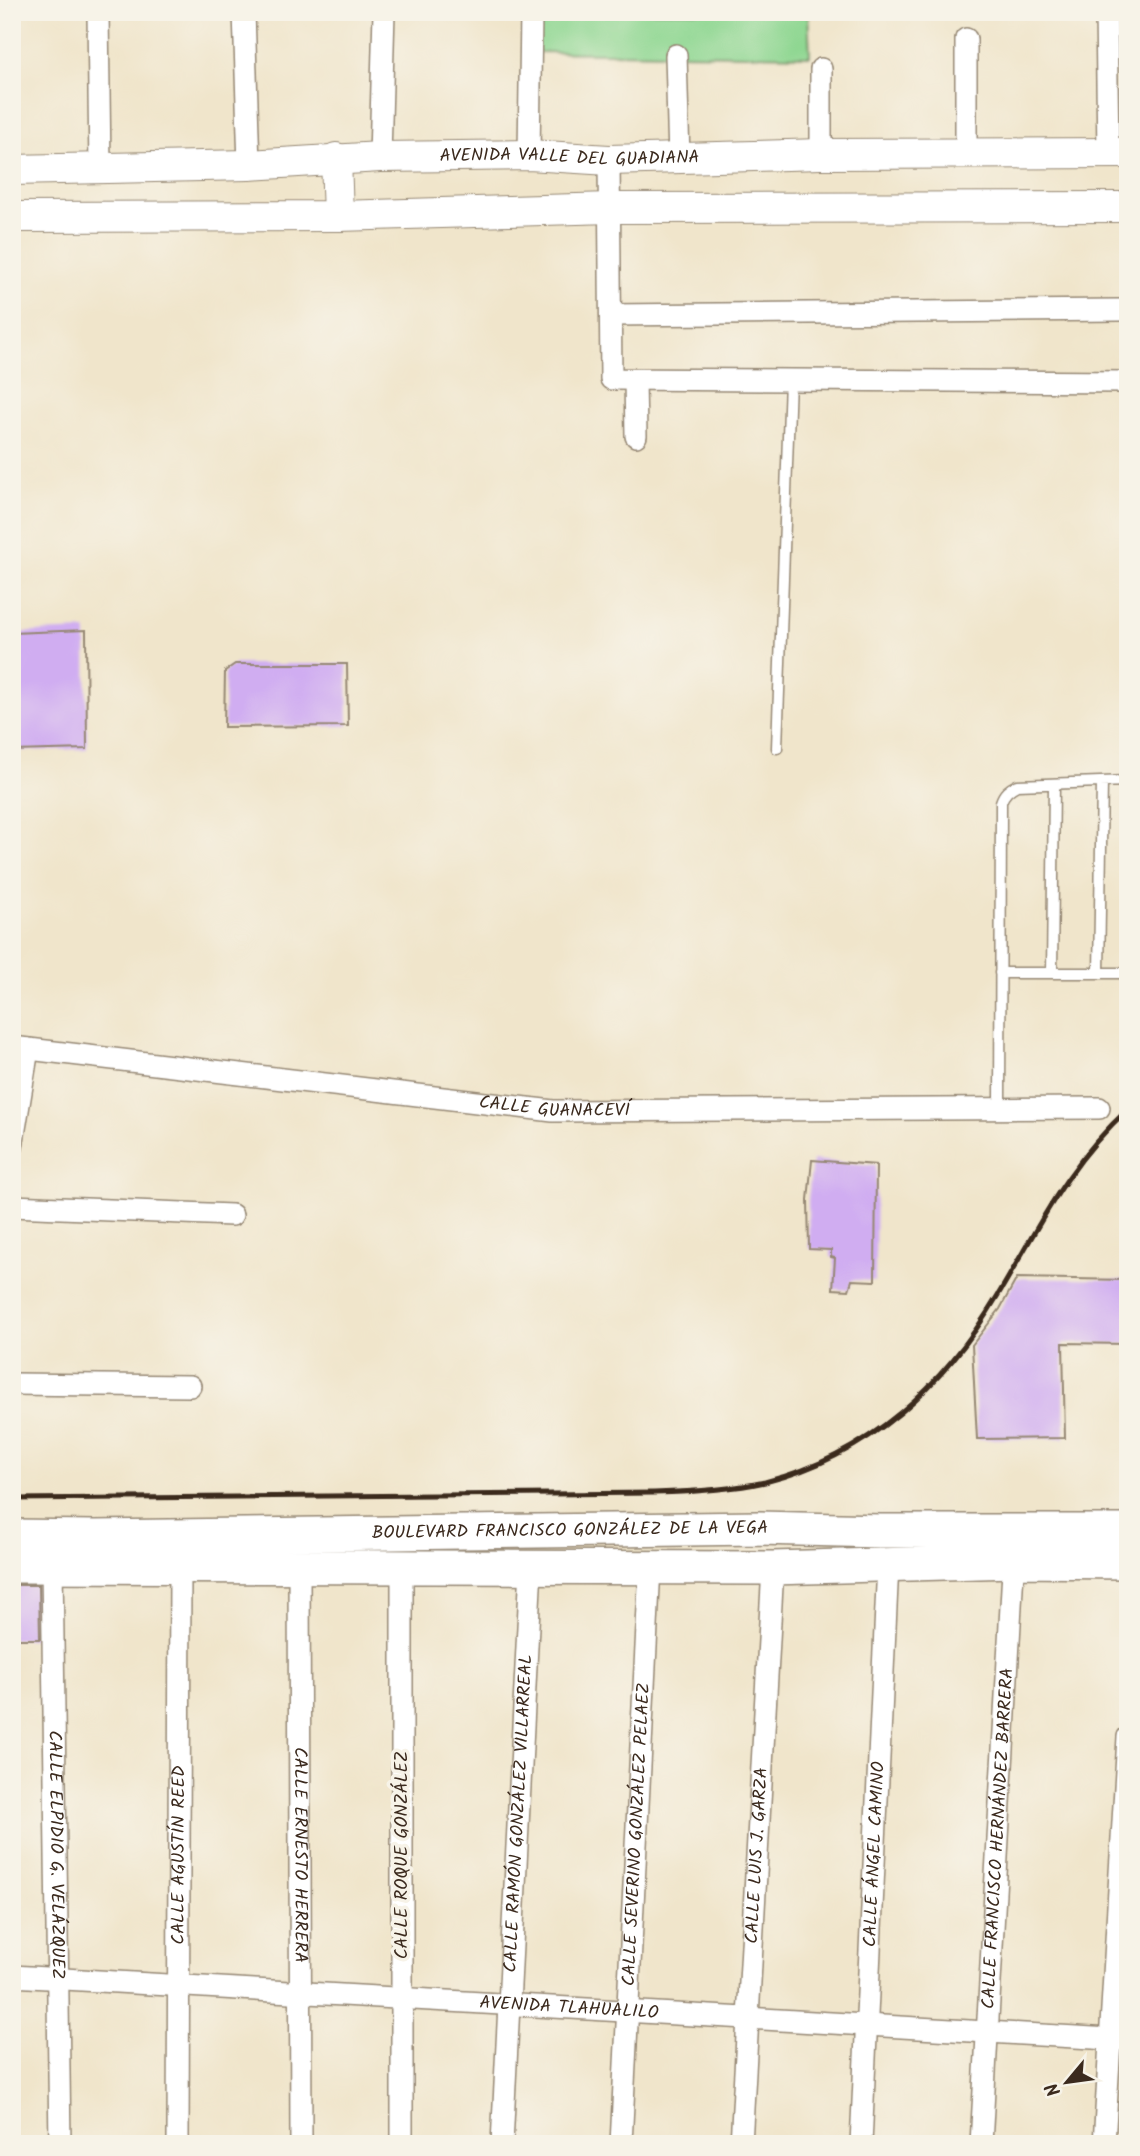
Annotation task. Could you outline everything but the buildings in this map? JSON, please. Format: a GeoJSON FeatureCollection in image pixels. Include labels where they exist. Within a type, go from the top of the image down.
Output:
{"type":"FeatureCollection","features":[{"type":"Feature","properties":{"kind":"main road","name":"AVENIDA VALLE DEL GUADIANA"},"geometry":{"type":"LineString","coordinates":[[12,170],[249,165],[380,157],[529,155],[609,160],[821,154],[1118,152]]}},
{"type":"Feature","properties":{"kind":"main road"},"geometry":{"type":"LineString","coordinates":[[336,158],[338,216]]}},
{"type":"Feature","properties":{"kind":"main road"},"geometry":{"type":"LineString","coordinates":[[12,217],[338,216],[611,208],[1128,207]]}},
{"type":"Feature","properties":{"kind":"main road","name":"BOULEVARD FRANCISCO GONZÁLEZ DE LA VEGA"},"geometry":{"type":"LineString","coordinates":[[12,1536],[760,1528],[1014,1546],[1128,1562]]}},
{"type":"Feature","properties":{"kind":"main road","name":"BOULEVARD FRANCISCO GONZÁLEZ DE LA VEGA"},"geometry":{"type":"LineString","coordinates":[[12,1566],[774,1568],[888,1564],[1128,1531]]}},
{"type":"Feature","properties":{"kind":"street"},"geometry":{"type":"LineString","coordinates":[[98,12],[100,169]]}},
{"type":"Feature","properties":{"kind":"street"},"geometry":{"type":"LineString","coordinates":[[244,12],[249,165]]}},
{"type":"Feature","properties":{"kind":"street"},"geometry":{"type":"LineString","coordinates":[[380,157],[384,12]]}},
{"type":"Feature","properties":{"kind":"street"},"geometry":{"type":"LineString","coordinates":[[529,155],[531,12]]}},
{"type":"Feature","properties":{"kind":"street"},"geometry":{"type":"LineString","coordinates":[[1106,12],[1118,152]]}},
{"type":"Feature","properties":{"kind":"street"},"geometry":{"type":"LineString","coordinates":[[966,39],[966,153]]}},
{"type":"Feature","properties":{"kind":"street"},"geometry":{"type":"LineString","coordinates":[[676,55],[679,159]]}},
{"type":"Feature","properties":{"kind":"street"},"geometry":{"type":"LineString","coordinates":[[821,69],[821,154]]}},
{"type":"Feature","properties":{"kind":"street"},"geometry":{"type":"LineString","coordinates":[[609,160],[611,379],[1128,382]]}},
{"type":"Feature","properties":{"kind":"street"},"geometry":{"type":"LineString","coordinates":[[611,315],[1120,310]]}},
{"type":"Feature","properties":{"kind":"street"},"geometry":{"type":"LineString","coordinates":[[635,380],[636,436]]}},
{"type":"Feature","properties":{"kind":"street"},"geometry":{"type":"LineString","coordinates":[[12,1147],[20,1048]]}},
{"type":"Feature","properties":{"kind":"street","name":"CALLE GUANACEVÍ"},"geometry":{"type":"LineString","coordinates":[[20,1048],[553,1111],[1099,1108]]}},
{"type":"Feature","properties":{"kind":"street"},"geometry":{"type":"LineString","coordinates":[[12,1206],[232,1215]]}},
{"type":"Feature","properties":{"kind":"street"},"geometry":{"type":"LineString","coordinates":[[12,1384],[191,1386]]}},
{"type":"Feature","properties":{"kind":"street","name":"CALLE FRANCISCO HERNÁNDEZ BARRERA"},"geometry":{"type":"LineString","coordinates":[[981,2144],[1014,1546]]}},
{"type":"Feature","properties":{"kind":"street","name":"CALLE ÁNGEL CAMINO"},"geometry":{"type":"LineString","coordinates":[[861,2144],[888,1564]]}},
{"type":"Feature","properties":{"kind":"street","name":"CALLE ELPIDIO G. VELÁZQUEZ"},"geometry":{"type":"LineString","coordinates":[[52,1566],[60,2144]]}},
{"type":"Feature","properties":{"kind":"street","name":"CALLE AGUSTÍN REED"},"geometry":{"type":"LineString","coordinates":[[178,2144],[180,1566]]}},
{"type":"Feature","properties":{"kind":"street","name":"CALLE ERNESTO HERRERA"},"geometry":{"type":"LineString","coordinates":[[299,1566],[301,2144]]}},
{"type":"Feature","properties":{"kind":"street","name":"CALLE ROQUE GONZÁLEZ"},"geometry":{"type":"LineString","coordinates":[[402,1567],[402,2144]]}},
{"type":"Feature","properties":{"kind":"street","name":"CALLE RAMÓN GONZÁLEZ VILLARREAL"},"geometry":{"type":"LineString","coordinates":[[502,2144],[531,1567]]}},
{"type":"Feature","properties":{"kind":"street","name":"CALLE SEVERINO GONZÁLEZ PELAEZ"},"geometry":{"type":"LineString","coordinates":[[621,2144],[650,1567]]}},
{"type":"Feature","properties":{"kind":"street","name":"CALLE LUIS J. GARZA"},"geometry":{"type":"LineString","coordinates":[[741,2144],[774,1568]]}},
{"type":"Feature","properties":{"kind":"street"},"geometry":{"type":"LineString","coordinates":[[1104,2144],[1119,2039],[1128,1737]]}},
{"type":"Feature","properties":{"kind":"street","name":"AVENIDA TLAHUALILO"},"geometry":{"type":"LineString","coordinates":[[12,1976],[1119,2039]]}},
{"type":"Feature","properties":{"kind":"lane"},"geometry":{"type":"LineString","coordinates":[[778,748],[790,380]]}},
{"type":"Feature","properties":{"kind":"lane"},"geometry":{"type":"LineString","coordinates":[[999,1109],[1001,802],[1007,791],[1017,785],[1128,781]]}},
{"type":"Feature","properties":{"kind":"lane"},"geometry":{"type":"LineString","coordinates":[[1100,973],[1102,782]]}},
{"type":"Feature","properties":{"kind":"lane"},"geometry":{"type":"LineString","coordinates":[[1052,973],[1054,784]]}},
{"type":"Feature","properties":{"kind":"lane"},"geometry":{"type":"LineString","coordinates":[[1000,973],[1128,973]]}},
{"type":"Feature","properties":{"kind":"green space"},"geometry":{"type":"Polygon","coordinates":[[[537,12],[808,12],[810,56],[537,52],[537,12]]]}},
{"type":"Feature","properties":{"kind":"railway"},"geometry":{"type":"LineString","coordinates":[[12,1499],[668,1493],[751,1485],[803,1470],[870,1435],[901,1412],[954,1359],[998,1295],[1071,1174],[1106,1130],[1128,1109]]}}]}
